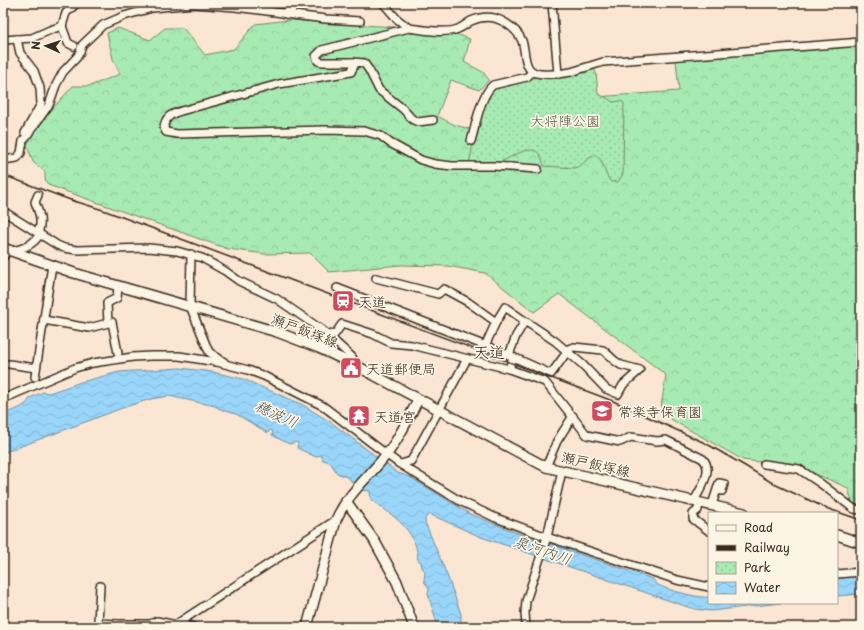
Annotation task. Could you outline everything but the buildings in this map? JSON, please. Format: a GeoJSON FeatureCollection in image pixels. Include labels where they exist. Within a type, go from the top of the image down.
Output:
{"type":"FeatureCollection","features":[{"type":"Feature","properties":{"kind":"main road","name":"瀬戸飯塚線"},"geometry":{"type":"LineString","coordinates":[[7,251],[118,286],[277,332],[319,348],[355,365],[546,467],[739,512]]}},
{"type":"Feature","properties":{"kind":"main road"},"geometry":{"type":"LineString","coordinates":[[308,627],[336,520],[347,500],[386,455],[418,400]]}},
{"type":"Feature","properties":{"kind":"main road"},"geometry":{"type":"LineString","coordinates":[[347,500],[374,540],[397,582],[414,627]]}},
{"type":"Feature","properties":{"kind":"main road"},"geometry":{"type":"LineString","coordinates":[[838,535],[861,543]]}},
{"type":"Feature","properties":{"kind":"street"},"geometry":{"type":"LineString","coordinates":[[74,46],[68,43],[62,26],[66,13],[77,3]]}},
{"type":"Feature","properties":{"kind":"street"},"geometry":{"type":"LineString","coordinates":[[283,13],[291,11],[297,3]]}},
{"type":"Feature","properties":{"kind":"street"},"geometry":{"type":"LineString","coordinates":[[382,3],[397,19],[409,28]]}},
{"type":"Feature","properties":{"kind":"street"},"geometry":{"type":"LineString","coordinates":[[552,3],[558,74]]}},
{"type":"Feature","properties":{"kind":"street"},"geometry":{"type":"LineString","coordinates":[[23,141],[49,105],[56,85],[63,72],[77,58],[82,45],[102,25],[150,5],[193,4],[242,8],[326,19],[360,21]]}},
{"type":"Feature","properties":{"kind":"street"},"geometry":{"type":"LineString","coordinates":[[433,120],[418,122],[412,120],[403,109],[380,90],[364,63],[322,62],[318,61],[316,56],[322,50],[409,28],[421,30],[454,30],[484,17],[496,18],[515,30],[523,42],[528,67],[536,74],[558,74],[571,72],[603,62],[861,42]]}},
{"type":"Feature","properties":{"kind":"street"},"geometry":{"type":"LineString","coordinates":[[3,40],[32,38],[62,26]]}},
{"type":"Feature","properties":{"kind":"street"},"geometry":{"type":"LineString","coordinates":[[3,160],[17,158],[21,153],[26,129],[41,104],[40,88],[34,71],[20,54],[18,39]]}},
{"type":"Feature","properties":{"kind":"street"},"geometry":{"type":"LineString","coordinates":[[353,62],[355,64],[351,72],[279,84],[172,114],[167,118],[164,128],[166,132],[177,134],[325,130],[364,131],[380,136],[421,160],[435,164],[538,169]]}},
{"type":"Feature","properties":{"kind":"street"},"geometry":{"type":"LineString","coordinates":[[471,141],[489,88],[493,85],[527,77],[532,72]]}},
{"type":"Feature","properties":{"kind":"street"},"geometry":{"type":"LineString","coordinates":[[7,251],[29,246],[34,242],[39,233],[40,219],[35,202],[38,195]]}},
{"type":"Feature","properties":{"kind":"street"},"geometry":{"type":"LineString","coordinates":[[3,211],[64,248],[78,250],[149,248],[191,254],[209,261],[239,281],[277,299],[327,335],[352,357],[355,365]]}},
{"type":"Feature","properties":{"kind":"street"},"geometry":{"type":"LineString","coordinates":[[191,254],[190,306],[209,352],[230,365]]}},
{"type":"Feature","properties":{"kind":"street"},"geometry":{"type":"LineString","coordinates":[[35,377],[52,265]]}},
{"type":"Feature","properties":{"kind":"street"},"geometry":{"type":"LineString","coordinates":[[376,278],[438,294],[444,289],[468,302],[496,322]]}},
{"type":"Feature","properties":{"kind":"street"},"geometry":{"type":"LineString","coordinates":[[108,323],[107,303],[117,298],[118,286]]}},
{"type":"Feature","properties":{"kind":"street"},"geometry":{"type":"LineString","coordinates":[[337,288],[485,346],[511,356],[551,374],[566,351],[574,347],[590,350],[603,350],[622,365],[640,370],[624,385],[618,394],[606,389],[583,365],[566,351],[555,341],[505,307],[485,346]]}},
{"type":"Feature","properties":{"kind":"street"},"geometry":{"type":"LineString","coordinates":[[44,320],[89,328],[112,322],[118,353]]}},
{"type":"Feature","properties":{"kind":"street"},"geometry":{"type":"LineString","coordinates":[[509,369],[516,336],[525,321]]}},
{"type":"Feature","properties":{"kind":"street"},"geometry":{"type":"LineString","coordinates":[[327,335],[335,334],[342,324],[373,334],[391,343],[412,345],[509,369],[545,382],[574,416],[587,435],[620,442],[632,437],[658,441],[666,440],[703,459],[706,463],[708,468],[707,476],[697,502],[698,510],[693,514],[693,519],[708,530]]}},
{"type":"Feature","properties":{"kind":"street"},"geometry":{"type":"LineString","coordinates":[[319,348],[327,335]]}},
{"type":"Feature","properties":{"kind":"street"},"geometry":{"type":"LineString","coordinates":[[3,399],[13,393],[75,368],[93,363],[133,357],[179,356],[230,365],[264,376],[324,406],[386,455],[460,501],[496,518],[547,537],[677,580],[708,587]]}},
{"type":"Feature","properties":{"kind":"street"},"geometry":{"type":"LineString","coordinates":[[401,464],[411,461],[467,359]]}},
{"type":"Feature","properties":{"kind":"street"},"geometry":{"type":"LineString","coordinates":[[9,364],[36,368]]}},
{"type":"Feature","properties":{"kind":"street"},"geometry":{"type":"LineString","coordinates":[[546,467],[557,441],[574,416]]}},
{"type":"Feature","properties":{"kind":"street"},"geometry":{"type":"LineString","coordinates":[[764,464],[800,469],[854,508],[861,510]]}},
{"type":"Feature","properties":{"kind":"street"},"geometry":{"type":"LineString","coordinates":[[526,627],[526,601],[547,537],[562,471]]}},
{"type":"Feature","properties":{"kind":"street"},"geometry":{"type":"LineString","coordinates":[[712,506],[717,490]]}},
{"type":"Feature","properties":{"kind":"street"},"geometry":{"type":"LineString","coordinates":[[175,625],[336,520]]}},
{"type":"Feature","properties":{"kind":"street"},"geometry":{"type":"LineString","coordinates":[[838,574],[861,572]]}},
{"type":"Feature","properties":{"kind":"street"},"geometry":{"type":"LineString","coordinates":[[100,586],[98,623],[117,626],[150,624],[157,621],[193,627]]}},
{"type":"Feature","properties":{"kind":"green space"},"geometry":{"type":"Polygon","coordinates":[[[290,20],[394,27],[410,33],[456,34],[470,39],[464,62],[483,72],[489,80],[479,90],[451,80],[437,116],[455,125],[480,132],[595,97],[679,91],[676,60],[861,44],[861,509],[853,506],[848,488],[800,467],[743,460],[672,420],[661,407],[666,375],[559,294],[534,312],[485,273],[448,266],[400,265],[329,272],[310,253],[265,254],[228,249],[48,185],[45,179],[45,172],[33,162],[26,143],[52,109],[73,86],[90,86],[120,74],[113,59],[107,33],[118,28],[150,40],[165,28],[183,28],[205,55],[234,49],[255,24],[290,20]]]}},
{"type":"Feature","properties":{"kind":"green space","name":"大将陣公園"},"geometry":{"type":"Polygon","coordinates":[[[593,69],[596,72],[598,94],[613,102],[621,101],[624,103],[623,174],[618,182],[611,182],[608,179],[601,161],[596,155],[574,168],[544,166],[540,155],[536,151],[531,150],[519,153],[494,164],[469,164],[481,114],[493,88],[535,76],[566,77],[580,71],[593,69]]]}},
{"type":"Feature","properties":{"kind":"water"},"geometry":{"type":"Polygon","coordinates":[[[180,368],[213,372],[243,379],[303,405],[332,423],[398,473],[410,477],[470,514],[515,532],[653,579],[656,584],[674,591],[708,597],[708,604],[772,604],[711,611],[694,609],[481,537],[429,514],[425,519],[425,522],[461,614],[461,627],[441,627],[437,623],[428,594],[429,589],[424,581],[425,571],[422,568],[421,562],[418,560],[414,542],[399,521],[371,500],[370,491],[362,490],[349,478],[337,473],[330,462],[323,460],[321,455],[316,457],[297,448],[297,442],[289,444],[272,435],[273,431],[270,430],[268,433],[236,414],[222,410],[215,406],[169,396],[151,399],[125,407],[3,453],[3,414],[26,404],[30,398],[43,392],[49,393],[81,382],[119,372],[180,368]]]}},
{"type":"Feature","properties":{"kind":"water"},"geometry":{"type":"Polygon","coordinates":[[[861,575],[861,594],[838,596],[838,577],[861,575]]]}},
{"type":"Feature","properties":{"kind":"railway"},"geometry":{"type":"LineString","coordinates":[[3,175],[76,202]]}},
{"type":"Feature","properties":{"kind":"railway"},"geometry":{"type":"LineString","coordinates":[[71,200],[103,210],[192,243],[613,401],[707,444],[774,484],[838,512]]}},
{"type":"Feature","properties":{"kind":"railway"},"geometry":{"type":"LineString","coordinates":[[838,512],[861,520]]}},
{"type":"Feature","properties":{"kind":"place","name":"天道"},"geometry":{"type":"Point","coordinates":[343,301]}},
{"type":"Feature","properties":{"kind":"place","name":"天道郵便局"},"geometry":{"type":"Point","coordinates":[351,368]}},
{"type":"Feature","properties":{"kind":"place","name":"常楽寺保育園"},"geometry":{"type":"Point","coordinates":[602,411]}},
{"type":"Feature","properties":{"kind":"place","name":"天道宮"},"geometry":{"type":"Point","coordinates":[359,416]}},
{"type":"Feature","properties":{"kind":"district","name":"天道"},"geometry":{"type":"Point","coordinates":[489,351]}},
{"type":"Feature","properties":{"kind":"water label","name":"穂波川"},"geometry":{"type":"Point","coordinates":[277,413]}},
{"type":"Feature","properties":{"kind":"water label","name":"泉河内川"},"geometry":{"type":"Point","coordinates":[543,549]}}]}
